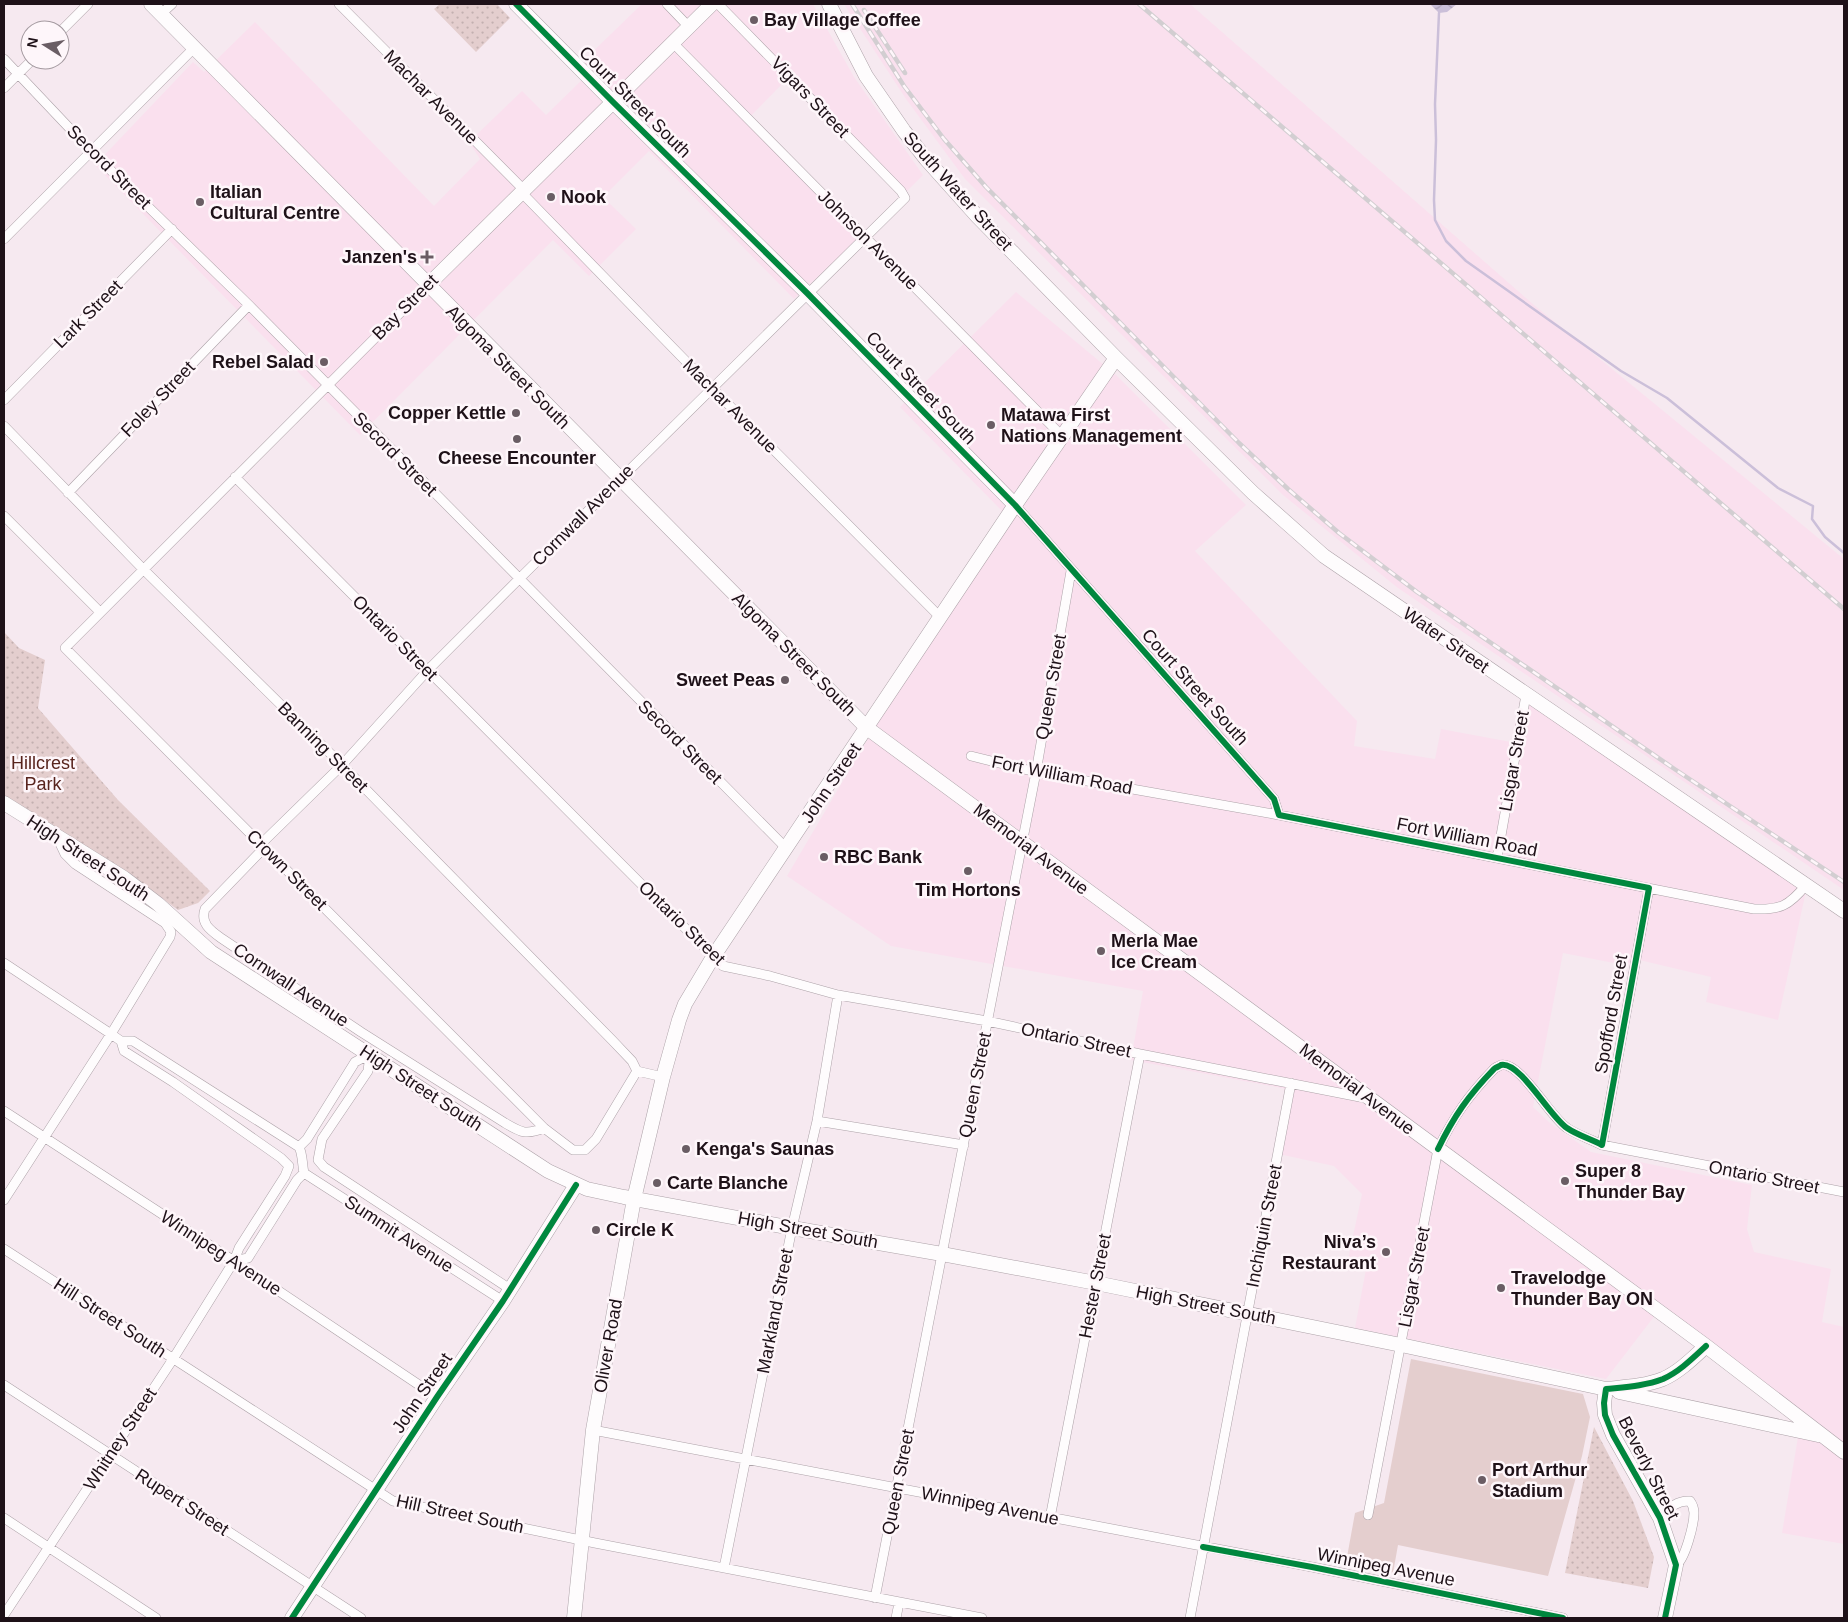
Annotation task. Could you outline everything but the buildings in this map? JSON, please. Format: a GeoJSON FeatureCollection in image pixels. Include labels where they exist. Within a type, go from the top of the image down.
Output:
{"type":"FeatureCollection","features":[{"type":"Feature","properties":{"kind":"main road","name":"Algoma Street South"},"geometry":{"type":"LineString","coordinates":[[151,4],[867,728]]}},
{"type":"Feature","properties":{"kind":"main road","name":"Court Street South"},"geometry":{"type":"LineString","coordinates":[[516,4],[807,293],[1015,505]]}},
{"type":"Feature","properties":{"kind":"main road","name":"Bay Street"},"geometry":{"type":"LineString","coordinates":[[428,285],[712,4]]}},
{"type":"Feature","properties":{"kind":"main road","name":"South Water Street"},"geometry":{"type":"LineString","coordinates":[[828,4],[866,76],[926,159],[976,216],[1116,358]]}},
{"type":"Feature","properties":{"kind":"main road","name":"John Street"},"geometry":{"type":"LineString","coordinates":[[663,1077],[685,1004],[713,957],[787,849],[1015,505],[1116,358]]}},
{"type":"Feature","properties":{"kind":"main road","name":"Water Street"},"geometry":{"type":"LineString","coordinates":[[1116,358],[1253,493],[1324,556],[1806,885]]}},
{"type":"Feature","properties":{"kind":"main road","name":"Memorial Avenue"},"geometry":{"type":"LineString","coordinates":[[867,728],[1706,1346],[1844,1452]]}},
{"type":"Feature","properties":{"kind":"main road","name":"High Street South"},"geometry":{"type":"LineString","coordinates":[[4,803],[124,878],[158,904],[211,952],[548,1171],[576,1185],[634,1199],[1096,1283],[1606,1389],[1637,1386],[1664,1379],[1688,1363],[1706,1346]]}},
{"type":"Feature","properties":{"kind":"main road"},"geometry":{"type":"LineString","coordinates":[[1806,885],[1844,910]]}},
{"type":"Feature","properties":{"kind":"main road","name":"Oliver Road"},"geometry":{"type":"LineString","coordinates":[[574,1618],[593,1430],[634,1199],[663,1077]]}},
{"type":"Feature","properties":{"kind":"main road","name":"John Street"},"geometry":{"type":"LineString","coordinates":[[292,1618],[506,1295],[576,1185]]}},
{"type":"Feature","properties":{"kind":"main road"},"geometry":{"type":"LineString","coordinates":[[1606,1389],[1822,1436]]}},
{"type":"Feature","properties":{"kind":"main road","name":"Beverly Street"},"geometry":{"type":"LineString","coordinates":[[1606,1389],[1605,1415],[1613,1435],[1660,1518],[1676,1566],[1665,1618]]}},
{"type":"Feature","properties":{"kind":"street"},"geometry":{"type":"LineString","coordinates":[[70,22],[88,4]]}},
{"type":"Feature","properties":{"kind":"street"},"geometry":{"type":"LineString","coordinates":[[161,14],[172,4]]}},
{"type":"Feature","properties":{"kind":"street","name":"Machar Avenue"},"geometry":{"type":"LineString","coordinates":[[339,4],[711,387],[941,618]]}},
{"type":"Feature","properties":{"kind":"street"},"geometry":{"type":"LineString","coordinates":[[667,4],[689,27]]}},
{"type":"Feature","properties":{"kind":"street","name":"Vigars Street"},"geometry":{"type":"LineString","coordinates":[[718,4],[901,191]]}},
{"type":"Feature","properties":{"kind":"street","name":"Johnson Avenue"},"geometry":{"type":"LineString","coordinates":[[673,43],[1062,436]]}},
{"type":"Feature","properties":{"kind":"street"},"geometry":{"type":"LineString","coordinates":[[4,239],[194,48]]}},
{"type":"Feature","properties":{"kind":"street","name":"Secord Street"},"geometry":{"type":"LineString","coordinates":[[4,59],[92,152],[248,305],[787,849]]}},
{"type":"Feature","properties":{"kind":"street"},"geometry":{"type":"LineString","coordinates":[[4,88],[22,70]]}},
{"type":"Feature","properties":{"kind":"street","name":"Cornwall Avenue"},"geometry":{"type":"LineString","coordinates":[[544,1128],[530,1134],[522,1132],[361,1032],[207,927],[203,916],[205,909],[263,845],[342,765],[428,670],[711,387],[905,198],[901,191]]}},
{"type":"Feature","properties":{"kind":"street","name":"Lark Street"},"geometry":{"type":"LineString","coordinates":[[4,400],[172,229]]}},
{"type":"Feature","properties":{"kind":"street","name":"Bay Street"},"geometry":{"type":"LineString","coordinates":[[99,611],[428,285]]}},
{"type":"Feature","properties":{"kind":"street","name":"Foley Street"},"geometry":{"type":"LineString","coordinates":[[68,493],[248,305]]}},
{"type":"Feature","properties":{"kind":"street","name":"Banning Street"},"geometry":{"type":"LineString","coordinates":[[4,426],[143,569],[342,765],[632,1061],[636,1071]]}},
{"type":"Feature","properties":{"kind":"street","name":"Ontario Street"},"geometry":{"type":"LineString","coordinates":[[236,476],[723,966],[770,976],[838,995],[987,1021],[1140,1054],[1372,1099]]}},
{"type":"Feature","properties":{"kind":"street","name":"Court Street South"},"geometry":{"type":"LineString","coordinates":[[1015,505],[1274,799],[1279,815]]}},
{"type":"Feature","properties":{"kind":"street"},"geometry":{"type":"LineString","coordinates":[[4,516],[99,611]]}},
{"type":"Feature","properties":{"kind":"street","name":"Queen Street"},"geometry":{"type":"LineString","coordinates":[[876,1598],[1036,772],[1071,570]]}},
{"type":"Feature","properties":{"kind":"street","name":"Crown Street"},"geometry":{"type":"LineString","coordinates":[[99,611],[64,648],[544,1128]]}},
{"type":"Feature","properties":{"kind":"street","name":"Lisgar Street"},"geometry":{"type":"LineString","coordinates":[[1497,858],[1526,695]]}},
{"type":"Feature","properties":{"kind":"street","name":"Fort William Road"},"geometry":{"type":"LineString","coordinates":[[971,756],[1036,772],[1279,815],[1732,905],[1769,910],[1786,905],[1806,885]]}},
{"type":"Feature","properties":{"kind":"street"},"geometry":{"type":"LineString","coordinates":[[4,1200],[111,1034],[170,937],[170,928],[159,919],[75,864],[66,854],[58,837]]}},
{"type":"Feature","properties":{"kind":"street","name":"Spofford Street"},"geometry":{"type":"LineString","coordinates":[[1602,1145],[1649,888]]}},
{"type":"Feature","properties":{"kind":"street"},"geometry":{"type":"LineString","coordinates":[[4,963],[121,1041],[133,1041],[299,1147],[302,1152],[304,1173]]}},
{"type":"Feature","properties":{"kind":"street","name":"Markland Street"},"geometry":{"type":"LineString","coordinates":[[724,1568],[792,1228],[817,1121],[838,995]]}},
{"type":"Feature","properties":{"kind":"street"},"geometry":{"type":"LineString","coordinates":[[121,1041],[124,1051],[173,1082],[180,1071]]}},
{"type":"Feature","properties":{"kind":"street"},"geometry":{"type":"LineString","coordinates":[[299,1147],[307,1139],[355,1062],[370,1054]]}},
{"type":"Feature","properties":{"kind":"street","name":"Summit Avenue"},"geometry":{"type":"LineString","coordinates":[[370,1054],[368,1071],[322,1139],[318,1160],[324,1168],[506,1295]]}},
{"type":"Feature","properties":{"kind":"street","name":"Hester Street"},"geometry":{"type":"LineString","coordinates":[[1050,1518],[1140,1054]]}},
{"type":"Feature","properties":{"kind":"street","name":"Lisgar Street"},"geometry":{"type":"LineString","coordinates":[[1368,1515],[1438,1149],[1453,1119],[1475,1088],[1494,1069],[1500,1065],[1506,1066]]}},
{"type":"Feature","properties":{"kind":"street","name":"Ontario Street"},"geometry":{"type":"LineString","coordinates":[[1506,1066],[1526,1079],[1544,1105],[1566,1128],[1602,1145],[1844,1192]]}},
{"type":"Feature","properties":{"kind":"street"},"geometry":{"type":"LineString","coordinates":[[544,1128],[573,1150],[585,1150],[596,1139],[636,1071],[663,1077]]}},
{"type":"Feature","properties":{"kind":"street","name":"Whitney Street"},"geometry":{"type":"LineString","coordinates":[[4,1615],[172,1359],[234,1261],[239,1248],[285,1176],[289,1166],[281,1158],[173,1082]]}},
{"type":"Feature","properties":{"kind":"street","name":"Inchiquin Street"},"geometry":{"type":"LineString","coordinates":[[1190,1618],[1291,1083]]}},
{"type":"Feature","properties":{"kind":"street","name":"Winnipeg Avenue"},"geometry":{"type":"LineString","coordinates":[[4,1111],[44,1139],[234,1261],[437,1397]]}},
{"type":"Feature","properties":{"kind":"street"},"geometry":{"type":"LineString","coordinates":[[817,1121],[964,1145]]}},
{"type":"Feature","properties":{"kind":"street","name":"Summit Avenue"},"geometry":{"type":"LineString","coordinates":[[304,1173],[506,1295]]}},
{"type":"Feature","properties":{"kind":"street","name":"Whitney Street"},"geometry":{"type":"LineString","coordinates":[[234,1261],[248,1258],[297,1180],[304,1173]]}},
{"type":"Feature","properties":{"kind":"street","name":"Hill Street South"},"geometry":{"type":"LineString","coordinates":[[4,1249],[393,1501],[581,1540],[982,1618]]}},
{"type":"Feature","properties":{"kind":"street","name":"Rupert Street"},"geometry":{"type":"LineString","coordinates":[[4,1385],[361,1618]]}},
{"type":"Feature","properties":{"kind":"street","name":"Winnipeg Avenue"},"geometry":{"type":"LineString","coordinates":[[593,1430],[1312,1567],[1563,1618]]}},
{"type":"Feature","properties":{"kind":"street","name":"Beverly Street"},"geometry":{"type":"LineString","coordinates":[[1660,1518],[1672,1506],[1681,1501],[1690,1501],[1692,1504],[1694,1512],[1685,1553],[1681,1562],[1676,1566]]}},
{"type":"Feature","properties":{"kind":"street"},"geometry":{"type":"LineString","coordinates":[[4,1518],[156,1618]]}},
{"type":"Feature","properties":{"kind":"street"},"geometry":{"type":"LineString","coordinates":[[896,1618],[898,1602]]}},
{"type":"Feature","properties":{"kind":"shaded area"},"geometry":{"type":"Polygon","coordinates":[[[642,4],[813,4],[854,77],[923,175],[906,192],[788,78],[745,122],[860,237],[794,299],[649,151],[603,197],[636,229],[589,276],[553,240],[360,435],[95,165],[193,62],[204,72],[255,22],[434,206],[480,159],[469,142],[522,91],[546,115],[589,73],[581,63],[642,4]]]}},
{"type":"Feature","properties":{"kind":"shaded area"},"geometry":{"type":"Polygon","coordinates":[[[844,4],[1190,4],[1534,305],[1844,559],[1844,890],[1398,588],[1283,495],[965,179],[906,99],[844,4]]]}},
{"type":"Feature","properties":{"kind":"shaded area"},"geometry":{"type":"Polygon","coordinates":[[[1016,292],[1116,375],[1246,505],[1195,551],[1357,721],[1354,746],[1435,759],[1441,729],[1511,742],[1521,698],[1806,891],[1778,1020],[1706,1002],[1711,977],[1631,958],[1629,966],[1563,953],[1533,1107],[1550,1123],[1591,1152],[1752,1185],[1747,1229],[1754,1252],[1831,1269],[1822,1322],[1844,1327],[1844,1544],[1782,1533],[1802,1413],[1663,1305],[1606,1379],[1355,1328],[1366,1269],[1347,1264],[1362,1194],[1334,1166],[1274,1153],[1287,1089],[1131,1060],[1143,991],[891,946],[787,876],[1002,511],[900,407],[1016,292]]]}},
{"type":"Feature","properties":{"kind":"green space"},"geometry":{"type":"Polygon","coordinates":[[[440,4],[497,4],[510,18],[476,52],[434,9],[440,4]]]}},
{"type":"Feature","properties":{"kind":"green space","name":"Hillcrest Park"},"geometry":{"type":"Polygon","coordinates":[[[4,632],[19,648],[45,660],[38,708],[118,800],[210,891],[198,903],[178,910],[115,864],[4,796],[4,632]]]}},
{"type":"Feature","properties":{"kind":"green space","name":"Port Arthur Stadium"},"geometry":{"type":"Polygon","coordinates":[[[1411,1359],[1583,1394],[1590,1417],[1582,1456],[1548,1576],[1398,1545],[1393,1573],[1347,1557],[1355,1513],[1384,1503],[1411,1359]]]}},
{"type":"Feature","properties":{"kind":"green space"},"geometry":{"type":"Polygon","coordinates":[[[1594,1427],[1633,1501],[1654,1557],[1648,1588],[1565,1573],[1594,1427]]]}},
{"type":"Feature","properties":{"kind":"water"},"geometry":{"type":"Polygon","coordinates":[[[1430,4],[1457,4],[1447,12],[1439,13],[1430,4]]]}},
{"type":"Feature","properties":{"kind":"waterway"},"geometry":{"type":"LineString","coordinates":[[1439,13],[1435,104],[1434,200],[1435,220],[1446,241],[1466,261],[1621,371],[1667,398],[1778,488],[1813,506],[1812,519],[1825,537],[1844,553]]}},
{"type":"Feature","properties":{"kind":"railway"},"geometry":{"type":"LineString","coordinates":[[852,4],[904,86],[944,139],[986,187],[1239,443],[1288,489],[1339,533],[1417,592],[1673,768],[1844,882]]}},
{"type":"Feature","properties":{"kind":"railway"},"geometry":{"type":"LineString","coordinates":[[1139,4],[1844,609]]}},
{"type":"Feature","properties":{"kind":"railway"},"geometry":{"type":"LineString","coordinates":[[864,10],[905,73]]}},
{"type":"Feature","properties":{"kind":"cycle path"},"geometry":{"type":"LineString","coordinates":[[516,4],[807,293],[1015,505],[1274,799],[1279,815],[1649,888],[1602,1145],[1567,1128],[1526,1080],[1509,1066],[1501,1065],[1494,1069],[1469,1097],[1438,1149]]}},
{"type":"Feature","properties":{"kind":"cycle path"},"geometry":{"type":"LineString","coordinates":[[292,1618],[437,1397],[503,1301],[576,1185]]}},
{"type":"Feature","properties":{"kind":"cycle path"},"geometry":{"type":"LineString","coordinates":[[1665,1618],[1676,1565],[1660,1518],[1613,1435],[1605,1415],[1606,1389],[1642,1385],[1663,1379],[1680,1369],[1706,1346]]}},
{"type":"Feature","properties":{"kind":"cycle path"},"geometry":{"type":"LineString","coordinates":[[1203,1547],[1563,1618]]}},
{"type":"Feature","properties":{"kind":"place","name":"Bay Village Coffee"},"geometry":{"type":"Point","coordinates":[754,20]}},
{"type":"Feature","properties":{"kind":"place","name":"Nook"},"geometry":{"type":"Point","coordinates":[551,197]}},
{"type":"Feature","properties":{"kind":"place","name":"Italian Cultural Centre"},"geometry":{"type":"Point","coordinates":[200,202]}},
{"type":"Feature","properties":{"kind":"place","name":"Janzen's"},"geometry":{"type":"Point","coordinates":[427,257]}},
{"type":"Feature","properties":{"kind":"place","name":"Rebel Salad"},"geometry":{"type":"Point","coordinates":[324,362]}},
{"type":"Feature","properties":{"kind":"place","name":"Copper Kettle"},"geometry":{"type":"Point","coordinates":[516,413]}},
{"type":"Feature","properties":{"kind":"place","name":"Matawa First Nations Management"},"geometry":{"type":"Point","coordinates":[991,425]}},
{"type":"Feature","properties":{"kind":"place","name":"Cheese Encounter"},"geometry":{"type":"Point","coordinates":[517,439]}},
{"type":"Feature","properties":{"kind":"place","name":"Sweet Peas"},"geometry":{"type":"Point","coordinates":[785,680]}},
{"type":"Feature","properties":{"kind":"place","name":"RBC Bank"},"geometry":{"type":"Point","coordinates":[824,857]}},
{"type":"Feature","properties":{"kind":"place","name":"Tim Hortons"},"geometry":{"type":"Point","coordinates":[968,871]}},
{"type":"Feature","properties":{"kind":"place","name":"Merla Mae Ice Cream"},"geometry":{"type":"Point","coordinates":[1101,951]}},
{"type":"Feature","properties":{"kind":"place","name":"Kenga's Saunas"},"geometry":{"type":"Point","coordinates":[686,1149]}},
{"type":"Feature","properties":{"kind":"place","name":"Super 8 Thunder Bay"},"geometry":{"type":"Point","coordinates":[1565,1181]}},
{"type":"Feature","properties":{"kind":"place","name":"Carte Blanche"},"geometry":{"type":"Point","coordinates":[657,1183]}},
{"type":"Feature","properties":{"kind":"place","name":"Circle K"},"geometry":{"type":"Point","coordinates":[596,1230]}},
{"type":"Feature","properties":{"kind":"place","name":"Niva’s Restaurant"},"geometry":{"type":"Point","coordinates":[1386,1252]}},
{"type":"Feature","properties":{"kind":"place","name":"Travelodge Thunder Bay ON"},"geometry":{"type":"Point","coordinates":[1501,1288]}},
{"type":"Feature","properties":{"kind":"place","name":"Port Arthur Stadium"},"geometry":{"type":"Point","coordinates":[1482,1480]}}]}
